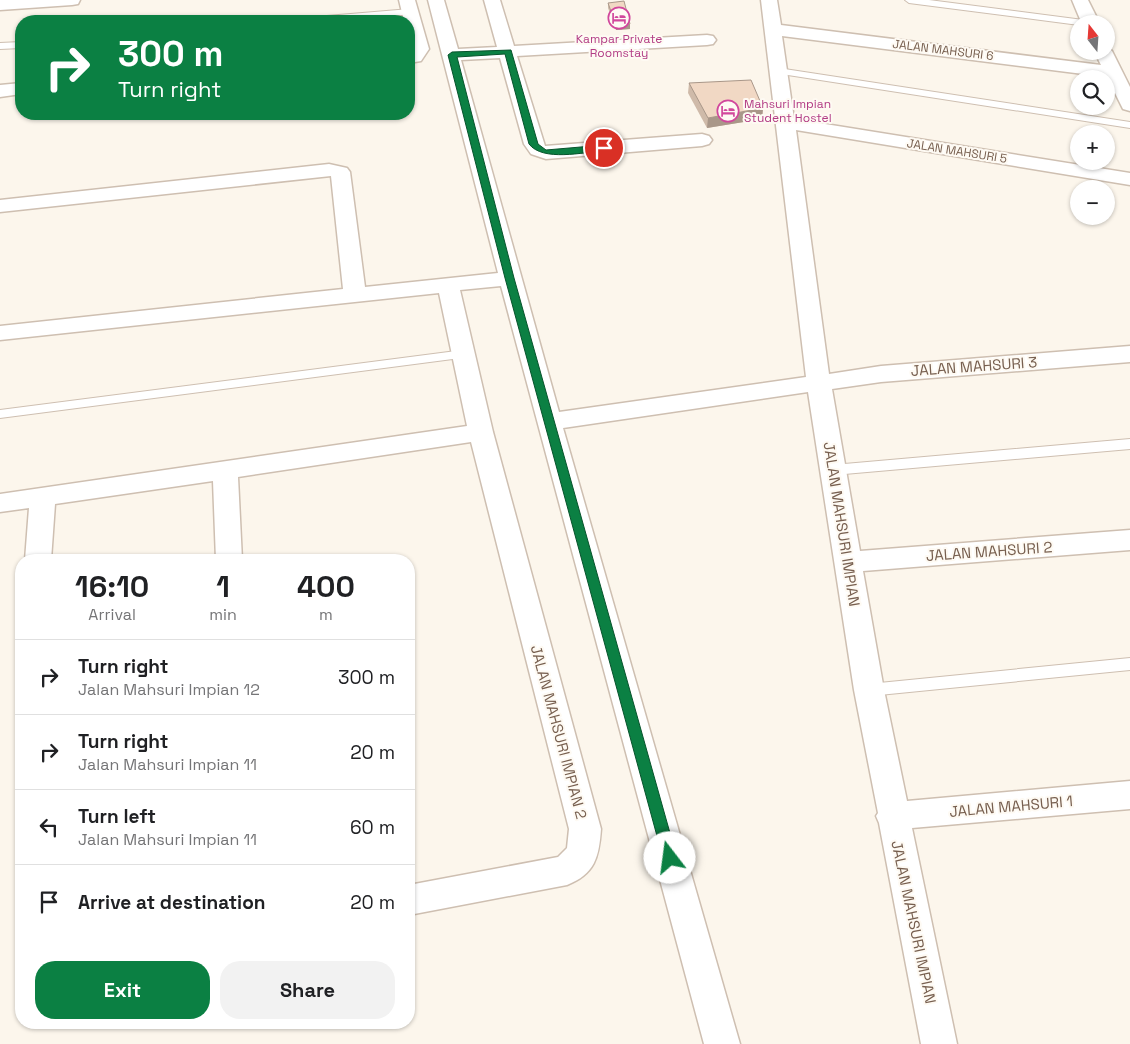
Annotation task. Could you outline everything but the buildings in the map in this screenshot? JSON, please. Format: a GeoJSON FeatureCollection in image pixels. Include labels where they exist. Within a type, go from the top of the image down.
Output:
{"type":"FeatureCollection","features":[{"type":"Feature","properties":{"kind":"street"},"geometry":{"type":"LineString","coordinates":[[0,5],[72,0]]}},
{"type":"Feature","properties":{"kind":"street"},"geometry":{"type":"LineString","coordinates":[[436,0],[549,422],[722,1044]]}},
{"type":"Feature","properties":{"kind":"street"},"geometry":{"type":"LineString","coordinates":[[492,0],[534,144],[538,150],[546,153],[702,140]]}},
{"type":"Feature","properties":{"kind":"street","name":"JALAN MAHSURI IMPIAN"},"geometry":{"type":"LineString","coordinates":[[768,0],[819,384],[868,690],[939,1044]]}},
{"type":"Feature","properties":{"kind":"street"},"geometry":{"type":"LineString","coordinates":[[1080,0],[1087,15]]}},
{"type":"Feature","properties":{"kind":"street"},"geometry":{"type":"LineString","coordinates":[[415,29],[420,49],[415,57]]}},
{"type":"Feature","properties":{"kind":"street","name":"JALAN MAHSURI 6"},"geometry":{"type":"LineString","coordinates":[[772,29],[1097,70]]}},
{"type":"Feature","properties":{"kind":"street"},"geometry":{"type":"LineString","coordinates":[[452,55],[707,40]]}},
{"type":"Feature","properties":{"kind":"street"},"geometry":{"type":"LineString","coordinates":[[1115,76],[1130,105]]}},
{"type":"Feature","properties":{"kind":"street"},"geometry":{"type":"LineString","coordinates":[[0,91],[15,90]]}},
{"type":"Feature","properties":{"kind":"street","name":"JALAN MAHSURI 5"},"geometry":{"type":"LineString","coordinates":[[785,123],[1130,179]]}},
{"type":"Feature","properties":{"kind":"street"},"geometry":{"type":"LineString","coordinates":[[0,206],[329,170],[340,172],[355,294]]}},
{"type":"Feature","properties":{"kind":"street"},"geometry":{"type":"LineString","coordinates":[[0,332],[510,278]]}},
{"type":"Feature","properties":{"kind":"street","name":"JALAN MAHSURI IMPIAN 2"},"geometry":{"type":"LineString","coordinates":[[415,899],[567,870],[583,854],[585,830],[481,432],[448,285]]}},
{"type":"Feature","properties":{"kind":"street","name":"JALAN MAHSURI 3"},"geometry":{"type":"LineString","coordinates":[[549,422],[880,374],[1130,354]]}},
{"type":"Feature","properties":{"kind":"street"},"geometry":{"type":"LineString","coordinates":[[0,503],[481,432]]}},
{"type":"Feature","properties":{"kind":"street"},"geometry":{"type":"LineString","coordinates":[[225,470],[229,554]]}},
{"type":"Feature","properties":{"kind":"street"},"geometry":{"type":"LineString","coordinates":[[39,554],[44,497]]}},
{"type":"Feature","properties":{"kind":"street","name":"JALAN MAHSURI 2"},"geometry":{"type":"LineString","coordinates":[[848,562],[1130,540]]}},
{"type":"Feature","properties":{"kind":"street","name":"JALAN MAHSURI 1"},"geometry":{"type":"LineString","coordinates":[[892,816],[1130,795]]}},
{"type":"Feature","properties":{"kind":"lane"},"geometry":{"type":"LineString","coordinates":[[909,0],[1070,21]]}},
{"type":"Feature","properties":{"kind":"lane"},"geometry":{"type":"LineString","coordinates":[[345,15],[409,6]]}},
{"type":"Feature","properties":{"kind":"lane"},"geometry":{"type":"LineString","coordinates":[[0,46],[15,45]]}},
{"type":"Feature","properties":{"kind":"lane"},"geometry":{"type":"LineString","coordinates":[[778,71],[1130,125]]}},
{"type":"Feature","properties":{"kind":"lane"},"geometry":{"type":"LineString","coordinates":[[0,414],[464,354]]}},
{"type":"Feature","properties":{"kind":"lane"},"geometry":{"type":"LineString","coordinates":[[833,470],[1130,444]]}},
{"type":"Feature","properties":{"kind":"lane"},"geometry":{"type":"LineString","coordinates":[[868,690],[1130,664]]}},
{"type":"Feature","properties":{"kind":"place","name":"Kampar Private Roomstay"},"geometry":{"type":"Point","coordinates":[619,18]}},
{"type":"Feature","properties":{"kind":"place","name":"Mahsuri Impian Student Hostel"},"geometry":{"type":"Point","coordinates":[728,111]}},
{"type":"Feature","properties":{"kind":"route"},"geometry":{"type":"LineString","coordinates":[[604,148],[546,153],[538,150],[534,144],[508,52],[452,55],[510,278],[670,858]]}}]}
